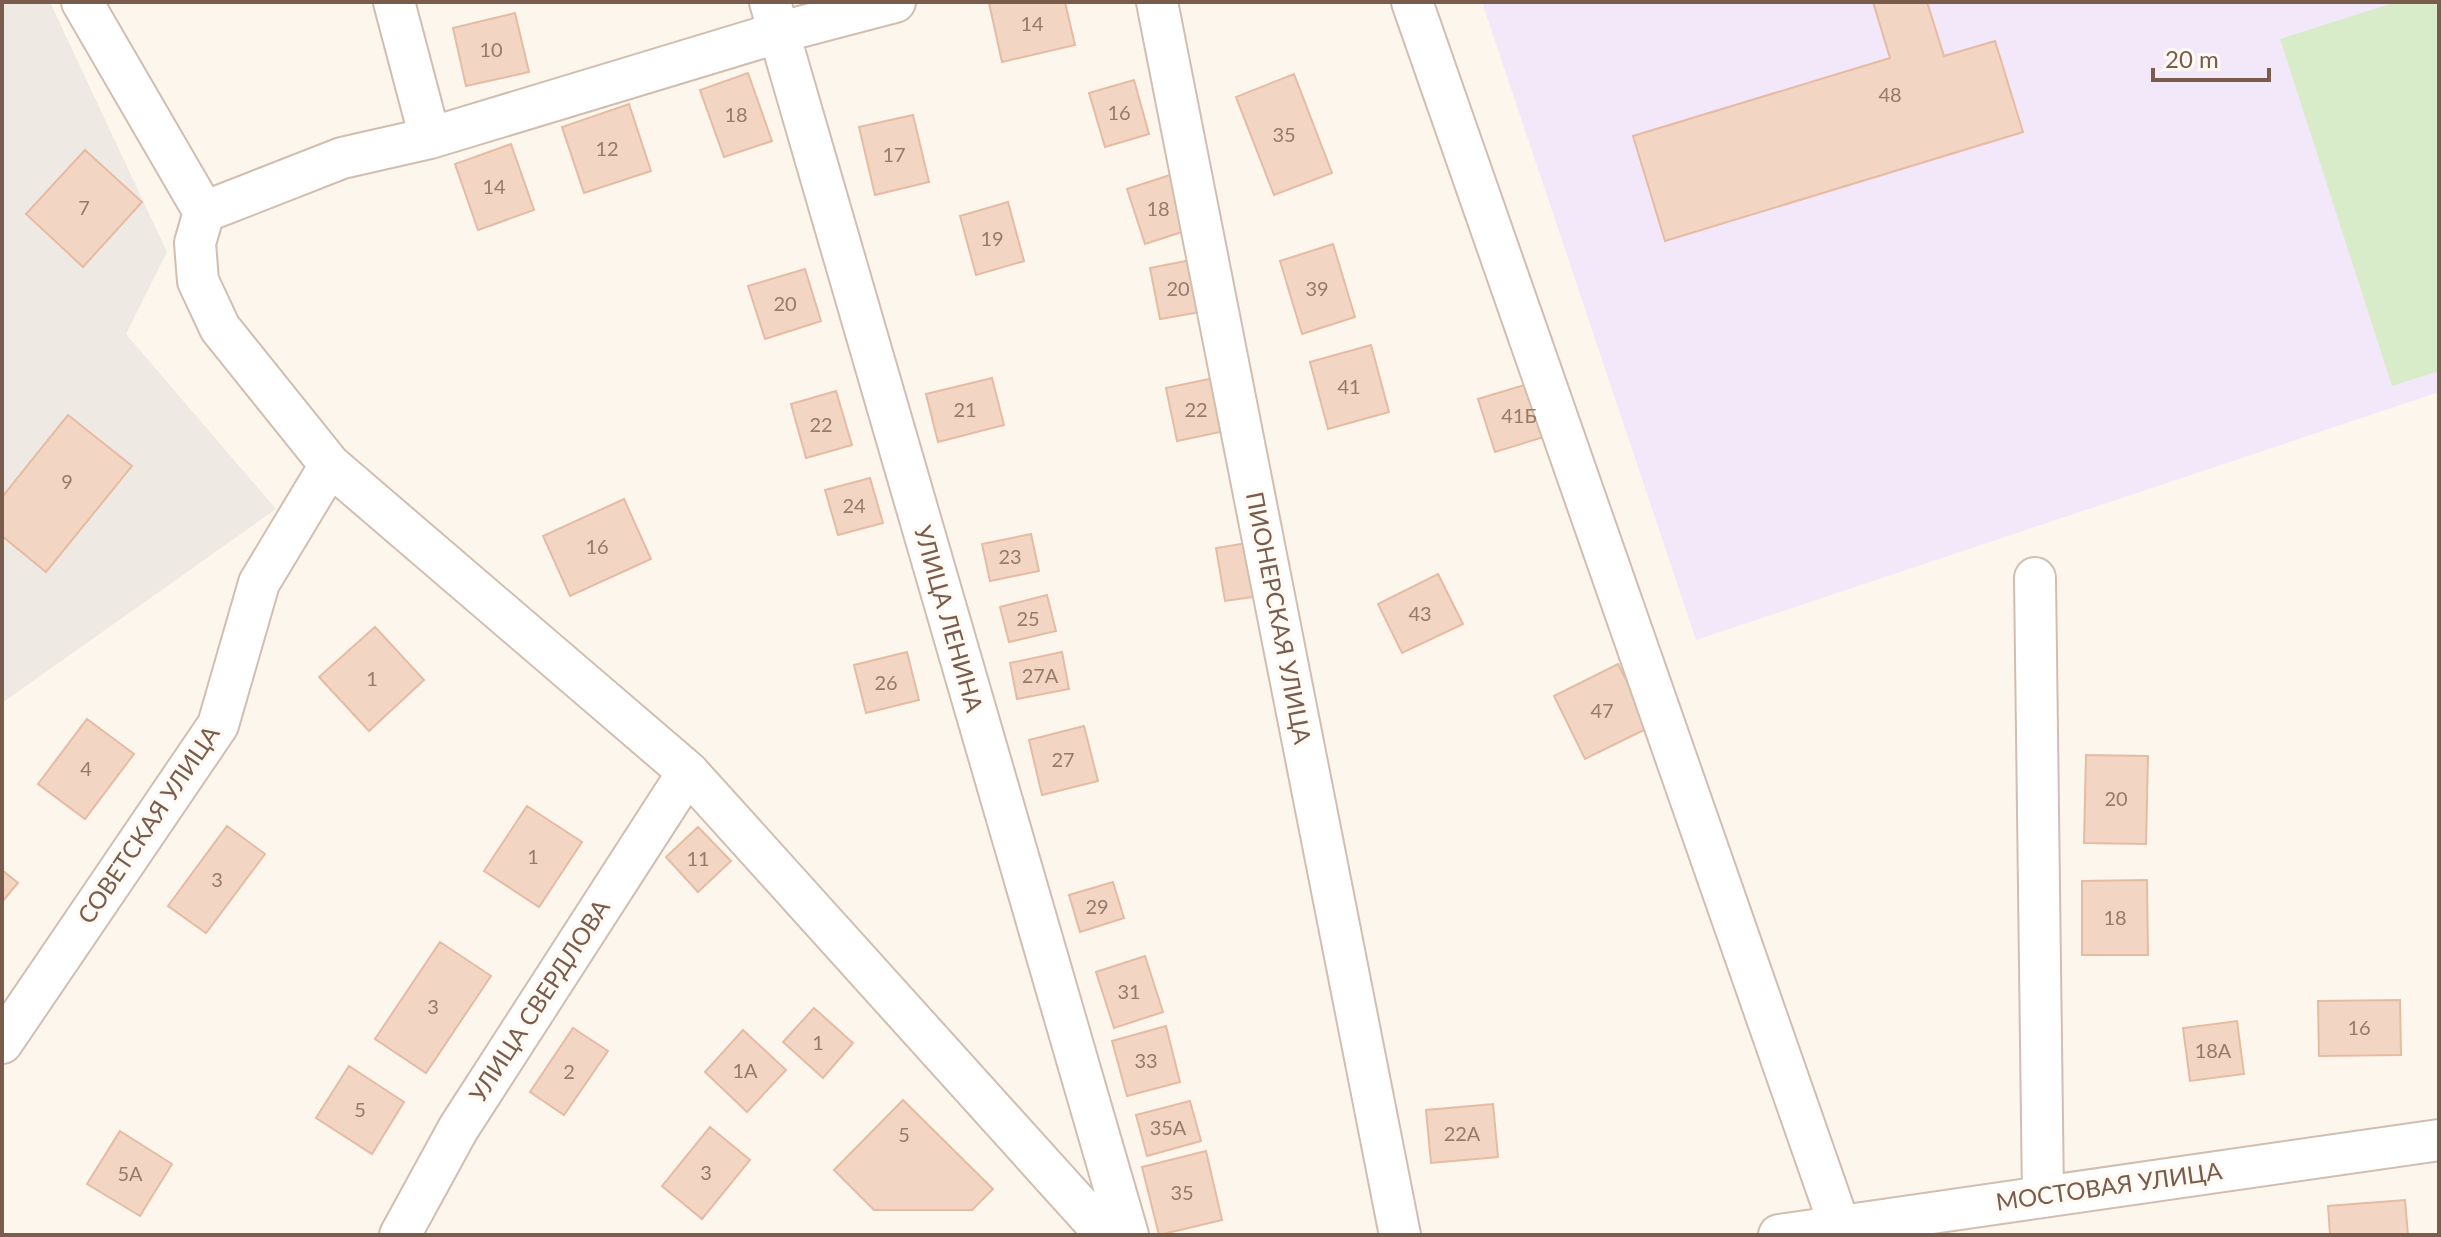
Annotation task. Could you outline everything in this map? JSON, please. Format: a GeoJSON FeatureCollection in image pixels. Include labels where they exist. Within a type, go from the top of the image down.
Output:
{"type":"FeatureCollection","features":[{"type":"Feature","properties":{"kind":"street"},"geometry":{"type":"LineString","coordinates":[[82,2],[204,212],[195,243],[198,281],[220,328],[330,465],[688,772],[1106,1235]]}},
{"type":"Feature","properties":{"kind":"street"},"geometry":{"type":"LineString","coordinates":[[394,2],[430,138]]}},
{"type":"Feature","properties":{"kind":"street"},"geometry":{"type":"LineString","coordinates":[[204,212],[342,158],[430,138],[773,17],[895,2]]}},
{"type":"Feature","properties":{"kind":"street","name":"ПИОНЕРСКАЯ УЛИЦА"},"geometry":{"type":"LineString","coordinates":[[1157,2],[1400,1235]]}},
{"type":"Feature","properties":{"kind":"street"},"geometry":{"type":"LineString","coordinates":[[1412,2],[1840,1227]]}},
{"type":"Feature","properties":{"kind":"street","name":"УЛИЦА ЛЕНИНА"},"geometry":{"type":"LineString","coordinates":[[773,17],[1128,1235]]}},
{"type":"Feature","properties":{"kind":"street","name":"СОВЕТСКАЯ УЛИЦА"},"geometry":{"type":"LineString","coordinates":[[2,1043],[218,725],[259,583],[330,465]]}},
{"type":"Feature","properties":{"kind":"street"},"geometry":{"type":"LineString","coordinates":[[2024,1211],[2035,578]]}},
{"type":"Feature","properties":{"kind":"street","name":"УЛИЦА СВЕРДЛОВА"},"geometry":{"type":"LineString","coordinates":[[400,1235],[458,1129],[688,772]]}},
{"type":"Feature","properties":{"kind":"street","name":"МОСТОВАЯ УЛИЦА"},"geometry":{"type":"LineString","coordinates":[[1779,1235],[2024,1211],[2439,1140]]}},
{"type":"Feature","properties":{"kind":"shaded area"},"geometry":{"type":"Polygon","coordinates":[[[2,2],[50,2],[167,252],[126,334],[276,509],[2,703],[2,2]]]}},
{"type":"Feature","properties":{"kind":"shaded area"},"geometry":{"type":"Polygon","coordinates":[[[1482,2],[2439,2],[2439,392],[1696,640],[1482,2]]]}},
{"type":"Feature","properties":{"kind":"green space"},"geometry":{"type":"Polygon","coordinates":[[[2396,2],[2439,2],[2439,371],[2392,386],[2280,39],[2396,2]]]}},
{"type":"Feature","properties":{"kind":"building"},"geometry":{"type":"Polygon","coordinates":[[[1065,2],[1075,45],[1002,62],[989,3],[1065,2]]]}},
{"type":"Feature","properties":{"kind":"building"},"geometry":{"type":"Polygon","coordinates":[[[1873,2],[1927,2],[1944,56],[1995,41],[2023,132],[1665,241],[1633,136],[1890,58],[1873,2]]]}},
{"type":"Feature","properties":{"kind":"building"},"geometry":{"type":"Polygon","coordinates":[[[515,13],[529,72],[466,86],[453,28],[515,13]]]}},
{"type":"Feature","properties":{"kind":"building"},"geometry":{"type":"Polygon","coordinates":[[[748,73],[772,141],[724,157],[700,90],[748,73]]]}},
{"type":"Feature","properties":{"kind":"building"},"geometry":{"type":"Polygon","coordinates":[[[1294,74],[1332,173],[1274,195],[1236,97],[1294,74]]]}},
{"type":"Feature","properties":{"kind":"building"},"geometry":{"type":"Polygon","coordinates":[[[1134,80],[1149,134],[1105,147],[1089,93],[1134,80]]]}},
{"type":"Feature","properties":{"kind":"building"},"geometry":{"type":"Polygon","coordinates":[[[629,104],[651,171],[584,193],[562,127],[629,104]]]}},
{"type":"Feature","properties":{"kind":"building"},"geometry":{"type":"Polygon","coordinates":[[[913,115],[929,182],[875,195],[859,127],[913,115]]]}},
{"type":"Feature","properties":{"kind":"building"},"geometry":{"type":"Polygon","coordinates":[[[511,144],[534,210],[478,230],[455,164],[511,144]]]}},
{"type":"Feature","properties":{"kind":"building"},"geometry":{"type":"Polygon","coordinates":[[[85,150],[142,202],[83,267],[26,214],[85,150]]]}},
{"type":"Feature","properties":{"kind":"building"},"geometry":{"type":"Polygon","coordinates":[[[1170,175],[1188,230],[1145,244],[1127,189],[1170,175]]]}},
{"type":"Feature","properties":{"kind":"building"},"geometry":{"type":"Polygon","coordinates":[[[1008,202],[1024,261],[976,275],[960,216],[1008,202]]]}},
{"type":"Feature","properties":{"kind":"building"},"geometry":{"type":"Polygon","coordinates":[[[1333,244],[1355,317],[1302,334],[1280,261],[1333,244]]]}},
{"type":"Feature","properties":{"kind":"building"},"geometry":{"type":"Polygon","coordinates":[[[1196,259],[1206,311],[1160,319],[1150,268],[1196,259]]]}},
{"type":"Feature","properties":{"kind":"building"},"geometry":{"type":"Polygon","coordinates":[[[805,269],[821,321],[765,339],[748,286],[805,269]]]}},
{"type":"Feature","properties":{"kind":"building"},"geometry":{"type":"Polygon","coordinates":[[[1371,345],[1389,412],[1328,429],[1310,362],[1371,345]]]}},
{"type":"Feature","properties":{"kind":"building"},"geometry":{"type":"Polygon","coordinates":[[[992,378],[1004,425],[938,442],[926,394],[992,378]]]}},
{"type":"Feature","properties":{"kind":"building"},"geometry":{"type":"Polygon","coordinates":[[[1214,378],[1225,431],[1177,441],[1166,388],[1214,378]]]}},
{"type":"Feature","properties":{"kind":"building"},"geometry":{"type":"Polygon","coordinates":[[[1544,379],[1560,432],[1495,452],[1478,399],[1544,379]]]}},
{"type":"Feature","properties":{"kind":"building"},"geometry":{"type":"Polygon","coordinates":[[[836,391],[852,445],[806,458],[791,404],[836,391]]]}},
{"type":"Feature","properties":{"kind":"building"},"geometry":{"type":"Polygon","coordinates":[[[68,415],[132,466],[46,572],[2,536],[2,497],[68,415]]]}},
{"type":"Feature","properties":{"kind":"building"},"geometry":{"type":"Polygon","coordinates":[[[870,478],[883,523],[838,535],[825,490],[870,478]]]}},
{"type":"Feature","properties":{"kind":"building"},"geometry":{"type":"Polygon","coordinates":[[[624,499],[651,559],[570,596],[543,536],[624,499]]]}},
{"type":"Feature","properties":{"kind":"building"},"geometry":{"type":"Polygon","coordinates":[[[1031,534],[1039,571],[990,581],[982,544],[1031,534]]]}},
{"type":"Feature","properties":{"kind":"building"},"geometry":{"type":"Polygon","coordinates":[[[1260,541],[1268,595],[1225,601],[1216,548],[1260,541]]]}},
{"type":"Feature","properties":{"kind":"building"},"geometry":{"type":"Polygon","coordinates":[[[1438,574],[1463,624],[1402,653],[1378,604],[1438,574]]]}},
{"type":"Feature","properties":{"kind":"building"},"geometry":{"type":"Polygon","coordinates":[[[1047,595],[1056,631],[1009,642],[1000,607],[1047,595]]]}},
{"type":"Feature","properties":{"kind":"building"},"geometry":{"type":"Polygon","coordinates":[[[375,627],[424,680],[369,731],[319,677],[375,627]]]}},
{"type":"Feature","properties":{"kind":"building"},"geometry":{"type":"Polygon","coordinates":[[[907,652],[919,700],[866,713],[854,665],[907,652]]]}},
{"type":"Feature","properties":{"kind":"building"},"geometry":{"type":"Polygon","coordinates":[[[1062,652],[1069,689],[1017,699],[1010,663],[1062,652]]]}},
{"type":"Feature","properties":{"kind":"building"},"geometry":{"type":"Polygon","coordinates":[[[1618,664],[1650,727],[1585,759],[1554,696],[1618,664]]]}},
{"type":"Feature","properties":{"kind":"building"},"geometry":{"type":"Polygon","coordinates":[[[87,719],[134,754],[85,819],[38,784],[87,719]]]}},
{"type":"Feature","properties":{"kind":"building"},"geometry":{"type":"Polygon","coordinates":[[[1084,726],[1098,781],[1042,795],[1029,740],[1084,726]]]}},
{"type":"Feature","properties":{"kind":"building"},"geometry":{"type":"Polygon","coordinates":[[[2086,755],[2148,756],[2146,844],[2084,843],[2086,755]]]}},
{"type":"Feature","properties":{"kind":"building"},"geometry":{"type":"Polygon","coordinates":[[[527,806],[582,842],[539,907],[484,871],[527,806]]]}},
{"type":"Feature","properties":{"kind":"building"},"geometry":{"type":"Polygon","coordinates":[[[227,826],[265,854],[206,933],[168,906],[227,826]]]}},
{"type":"Feature","properties":{"kind":"building"},"geometry":{"type":"Polygon","coordinates":[[[698,827],[731,861],[698,892],[666,857],[698,827]]]}},
{"type":"Feature","properties":{"kind":"building"},"geometry":{"type":"Polygon","coordinates":[[[2,870],[18,883],[2,902],[2,870]]]}},
{"type":"Feature","properties":{"kind":"building"},"geometry":{"type":"Polygon","coordinates":[[[2147,880],[2148,955],[2082,955],[2082,881],[2147,880]]]}},
{"type":"Feature","properties":{"kind":"building"},"geometry":{"type":"Polygon","coordinates":[[[1113,882],[1124,918],[1080,932],[1069,895],[1113,882]]]}},
{"type":"Feature","properties":{"kind":"building"},"geometry":{"type":"Polygon","coordinates":[[[440,942],[491,976],[426,1073],[375,1039],[440,942]]]}},
{"type":"Feature","properties":{"kind":"building"},"geometry":{"type":"Polygon","coordinates":[[[1145,956],[1163,1012],[1114,1028],[1096,972],[1145,956]]]}},
{"type":"Feature","properties":{"kind":"building"},"geometry":{"type":"Polygon","coordinates":[[[2400,1000],[2401,1055],[2319,1056],[2318,1001],[2400,1000]]]}},
{"type":"Feature","properties":{"kind":"building"},"geometry":{"type":"Polygon","coordinates":[[[814,1008],[853,1043],[823,1078],[783,1042],[814,1008]]]}},
{"type":"Feature","properties":{"kind":"building"},"geometry":{"type":"Polygon","coordinates":[[[2237,1021],[2244,1074],[2190,1081],[2183,1028],[2237,1021]]]}},
{"type":"Feature","properties":{"kind":"building"},"geometry":{"type":"Polygon","coordinates":[[[1166,1026],[1180,1082],[1127,1096],[1112,1041],[1166,1026]]]}},
{"type":"Feature","properties":{"kind":"building"},"geometry":{"type":"Polygon","coordinates":[[[573,1028],[608,1051],[564,1115],[530,1092],[573,1028]]]}},
{"type":"Feature","properties":{"kind":"building"},"geometry":{"type":"Polygon","coordinates":[[[743,1030],[786,1070],[747,1112],[705,1072],[743,1030]]]}},
{"type":"Feature","properties":{"kind":"building"},"geometry":{"type":"Polygon","coordinates":[[[349,1066],[404,1102],[372,1154],[316,1118],[349,1066]]]}},
{"type":"Feature","properties":{"kind":"building"},"geometry":{"type":"Polygon","coordinates":[[[903,1100],[993,1189],[972,1210],[874,1210],[834,1170],[903,1100]]]}},
{"type":"Feature","properties":{"kind":"building"},"geometry":{"type":"Polygon","coordinates":[[[1190,1101],[1201,1141],[1147,1156],[1136,1115],[1190,1101]]]}},
{"type":"Feature","properties":{"kind":"building"},"geometry":{"type":"Polygon","coordinates":[[[1493,1104],[1498,1157],[1431,1163],[1426,1110],[1493,1104]]]}},
{"type":"Feature","properties":{"kind":"building"},"geometry":{"type":"Polygon","coordinates":[[[710,1127],[750,1160],[702,1219],[662,1186],[710,1127]]]}},
{"type":"Feature","properties":{"kind":"building"},"geometry":{"type":"Polygon","coordinates":[[[120,1131],[172,1164],[140,1216],[87,1184],[120,1131]]]}},
{"type":"Feature","properties":{"kind":"building"},"geometry":{"type":"Polygon","coordinates":[[[1206,1151],[1222,1220],[1159,1235],[1142,1167],[1206,1151]]]}},
{"type":"Feature","properties":{"kind":"building"},"geometry":{"type":"Polygon","coordinates":[[[2405,1200],[2408,1235],[2330,1235],[2328,1206],[2405,1200]]]}}]}
